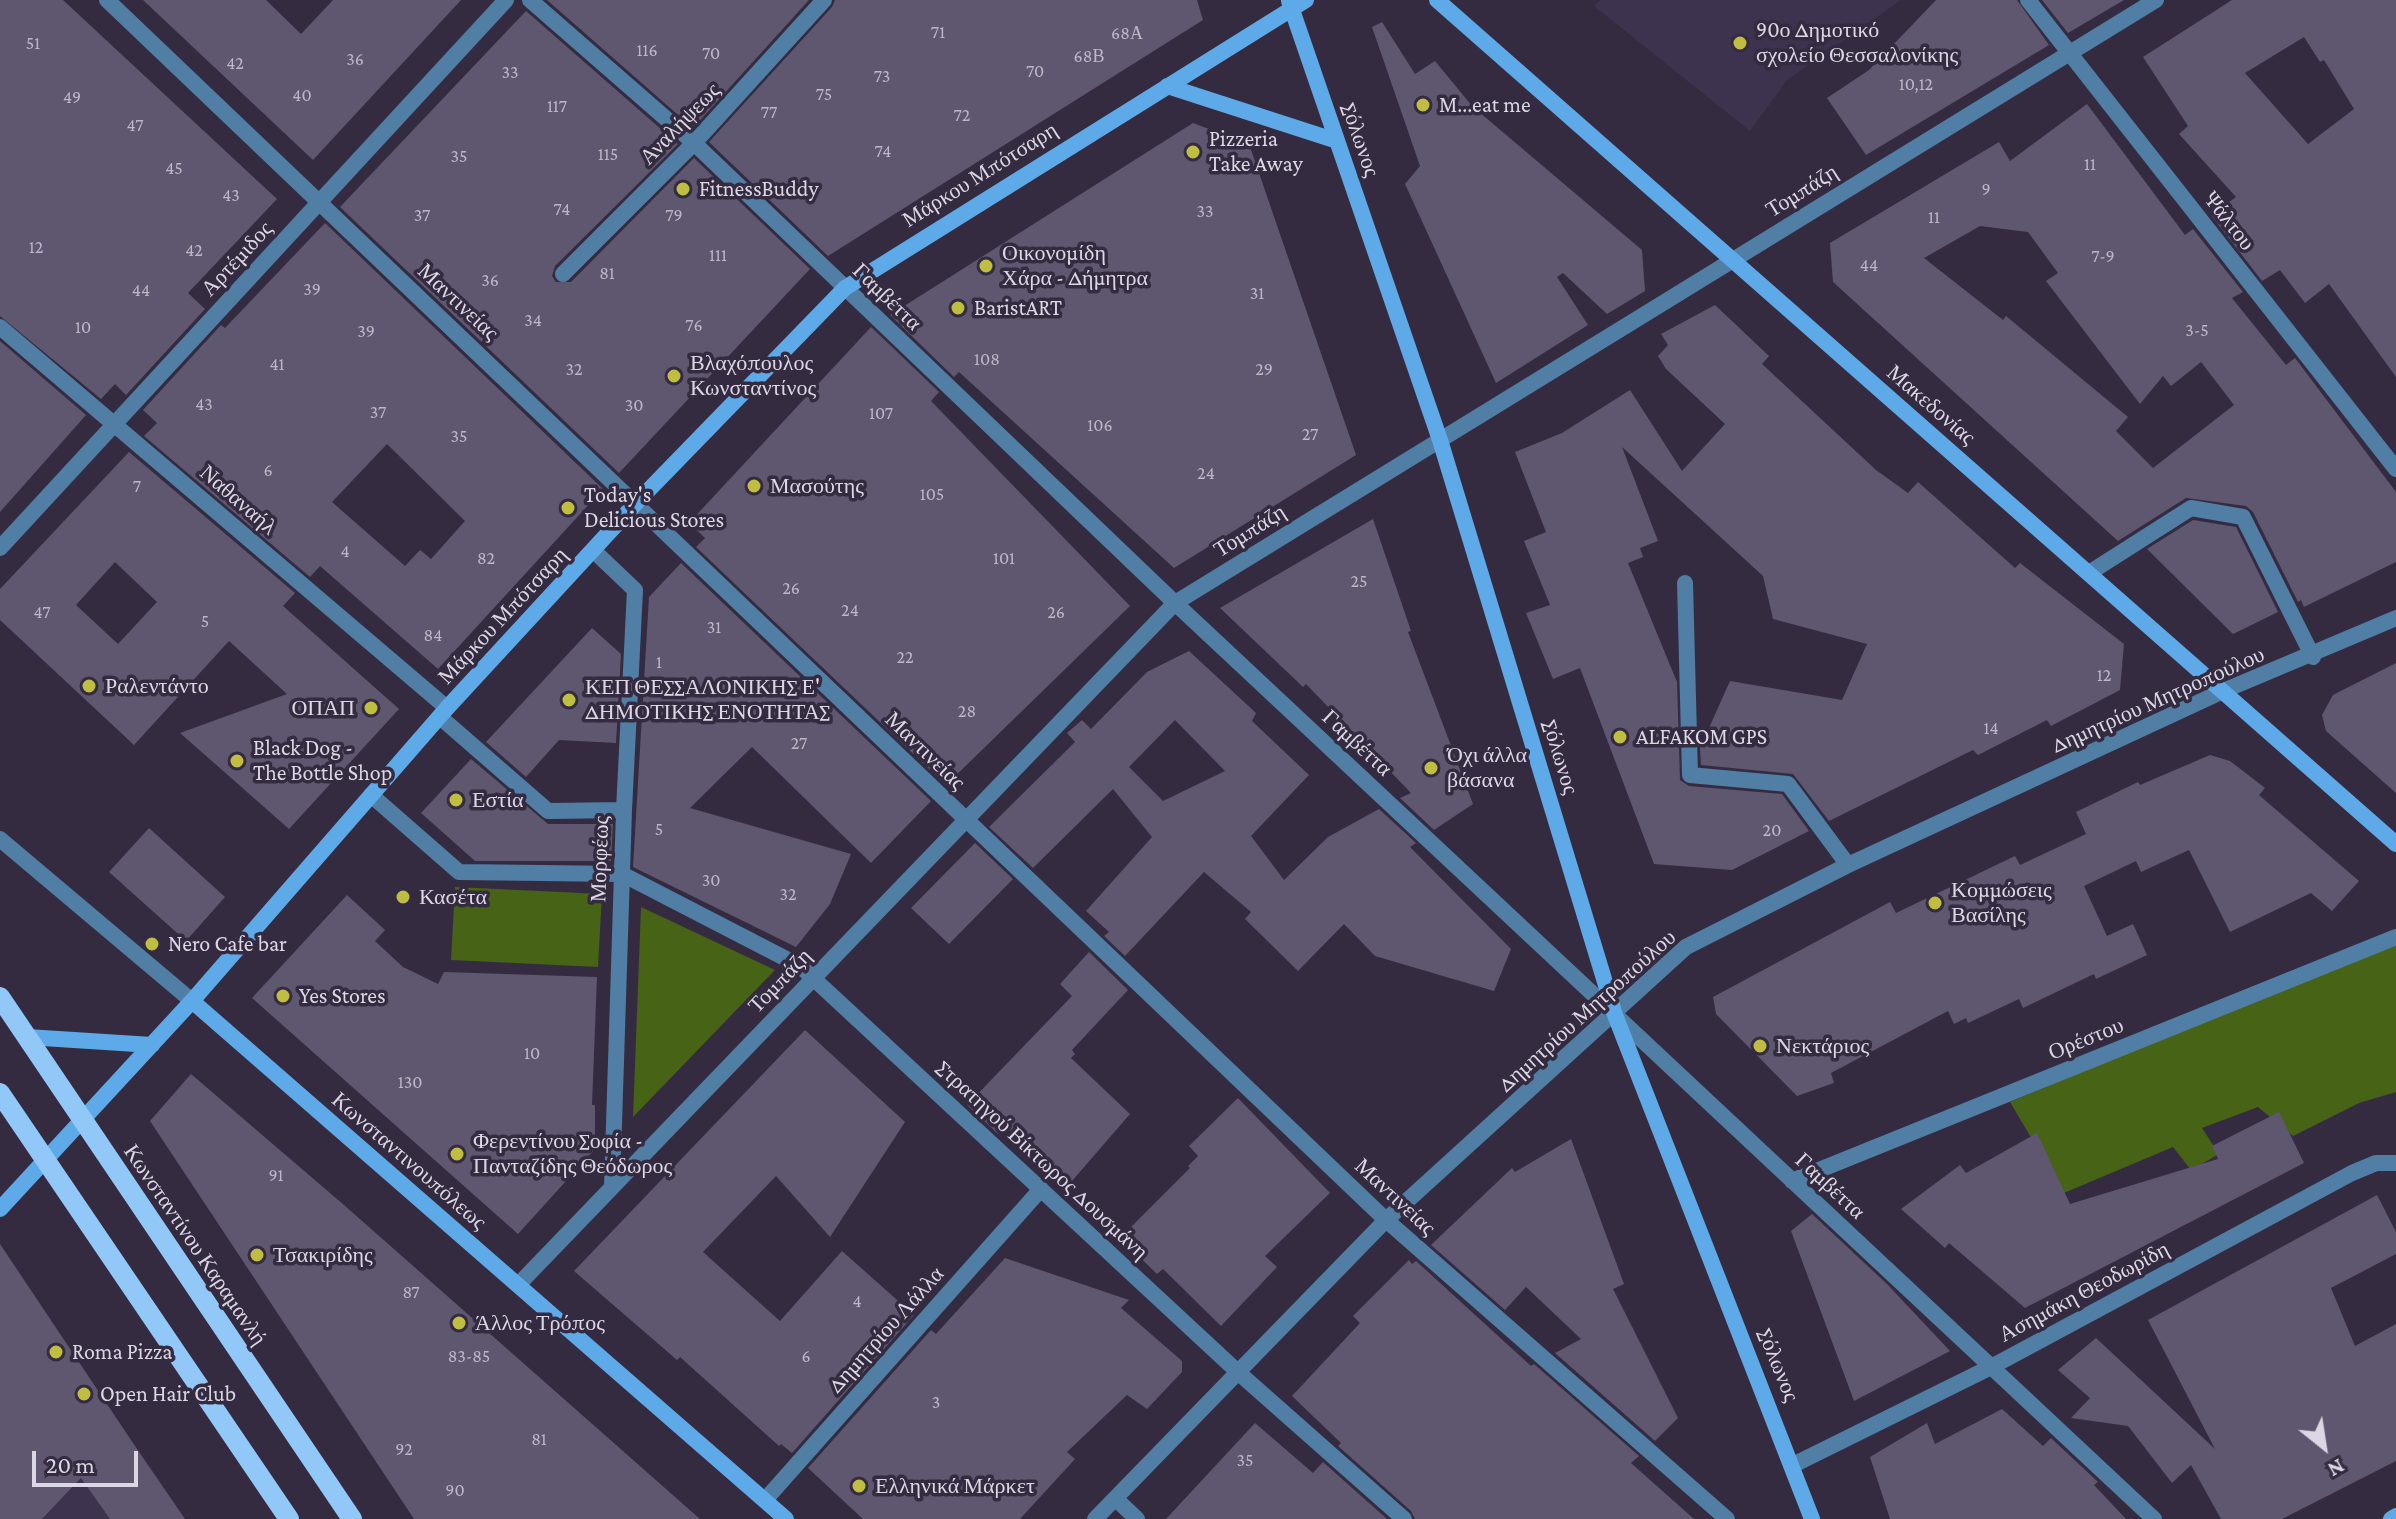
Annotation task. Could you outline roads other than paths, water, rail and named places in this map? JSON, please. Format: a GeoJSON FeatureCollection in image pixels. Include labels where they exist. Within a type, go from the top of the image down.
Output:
{"type":"FeatureCollection","features":[{"type":"Feature","properties":{"kind":"main road","name":"Κωνσταντίνου Καραμανλή"},"geometry":{"type":"LineString","coordinates":[[0,997],[352,1519]]}},
{"type":"Feature","properties":{"kind":"main road"},"geometry":{"type":"LineString","coordinates":[[0,1093],[289,1519]]}},
{"type":"Feature","properties":{"kind":"street","name":"Μαντινείας"},"geometry":{"type":"LineString","coordinates":[[107,0],[637,502],[965,821],[1386,1220],[1727,1519]]}},
{"type":"Feature","properties":{"kind":"street","name":"Αρτέμιδος"},"geometry":{"type":"LineString","coordinates":[[0,548],[506,0]]}},
{"type":"Feature","properties":{"kind":"street","name":"Γαμβέττα"},"geometry":{"type":"LineString","coordinates":[[530,0],[694,143],[1175,603],[2154,1519]]}},
{"type":"Feature","properties":{"kind":"street","name":"Αναλήψεως"},"geometry":{"type":"LineString","coordinates":[[563,274],[694,143],[824,0]]}},
{"type":"Feature","properties":{"kind":"street","name":"Μακεδονίας"},"geometry":{"type":"LineString","coordinates":[[1437,0],[2396,844]]}},
{"type":"Feature","properties":{"kind":"street","name":"Ψάλτου"},"geometry":{"type":"LineString","coordinates":[[2028,0],[2396,469]]}},
{"type":"Feature","properties":{"kind":"street","name":"Τομπάζη"},"geometry":{"type":"LineString","coordinates":[[518,1285],[1175,603],[2156,0]]}},
{"type":"Feature","properties":{"kind":"street","name":"Μάρκου Μπότσαρη"},"geometry":{"type":"LineString","coordinates":[[0,1209],[192,1001],[444,713],[637,502],[845,288],[1295,3]]}},
{"type":"Feature","properties":{"kind":"street","name":"Σόλωνος"},"geometry":{"type":"LineString","coordinates":[[1295,3],[1337,141],[1440,440],[1615,1015],[1812,1519]]}},
{"type":"Feature","properties":{"kind":"street"},"geometry":{"type":"LineString","coordinates":[[1167,86],[1337,141]]}},
{"type":"Feature","properties":{"kind":"street","name":"Ναθαναήλ"},"geometry":{"type":"LineString","coordinates":[[0,327],[115,423],[444,713],[548,811],[624,810]]}},
{"type":"Feature","properties":{"kind":"street"},"geometry":{"type":"LineString","coordinates":[[2089,573],[2191,508],[2243,517],[2313,657]]}},
{"type":"Feature","properties":{"kind":"street","name":"Μορφέως"},"geometry":{"type":"LineString","coordinates":[[594,551],[635,590],[624,810],[612,1187]]}},
{"type":"Feature","properties":{"kind":"street"},"geometry":{"type":"LineString","coordinates":[[1685,583],[1690,775],[1788,784],[1848,865]]}},
{"type":"Feature","properties":{"kind":"street","name":"Δημητρίου Μητροπούλου"},"geometry":{"type":"LineString","coordinates":[[1095,1519],[1240,1374],[1386,1220],[1615,1015],[1686,947],[1848,865],[2223,691],[2313,657],[2396,618]]}},
{"type":"Feature","properties":{"kind":"street"},"geometry":{"type":"LineString","coordinates":[[371,795],[459,872],[622,874]]}},
{"type":"Feature","properties":{"kind":"street","name":"Κωνσταντινουπόλεως"},"geometry":{"type":"LineString","coordinates":[[0,839],[192,1001],[786,1519]]}},
{"type":"Feature","properties":{"kind":"street","name":"Στρατηγού Βίκτωρος Δουσμάνη"},"geometry":{"type":"LineString","coordinates":[[622,874],[800,966],[1240,1374],[1404,1519]]}},
{"type":"Feature","properties":{"kind":"street","name":"Ορέστου"},"geometry":{"type":"LineString","coordinates":[[1792,1181],[2396,937]]}},
{"type":"Feature","properties":{"kind":"street"},"geometry":{"type":"LineString","coordinates":[[27,1037],[152,1045]]}},
{"type":"Feature","properties":{"kind":"street","name":"Ασημάκη Θεοδωρίδη"},"geometry":{"type":"LineString","coordinates":[[1793,1465],[1991,1367],[2352,1173],[2376,1163],[2396,1163]]}},
{"type":"Feature","properties":{"kind":"street","name":"Δημητρίου Λάλλα"},"geometry":{"type":"LineString","coordinates":[[765,1500],[1041,1189]]}},
{"type":"Feature","properties":{"kind":"street"},"geometry":{"type":"LineString","coordinates":[[1117,1500],[1137,1519]]}},
{"type":"Feature","properties":{"kind":"place","name":"90ο Δημοτικό σχολείο Θεσσαλονίκης"},"geometry":{"type":"Point","coordinates":[1740,43]}},
{"type":"Feature","properties":{"kind":"place","name":"M...eat me"},"geometry":{"type":"Point","coordinates":[1423,105]}},
{"type":"Feature","properties":{"kind":"place","name":"Pizzeria Take Away"},"geometry":{"type":"Point","coordinates":[1193,152]}},
{"type":"Feature","properties":{"kind":"place","name":"FitnessBuddy"},"geometry":{"type":"Point","coordinates":[683,189]}},
{"type":"Feature","properties":{"kind":"place","name":"Οικονομίδη Χάρα - Δήμητρα"},"geometry":{"type":"Point","coordinates":[986,266]}},
{"type":"Feature","properties":{"kind":"place","name":"BaristART"},"geometry":{"type":"Point","coordinates":[958,308]}},
{"type":"Feature","properties":{"kind":"place","name":"Βλαχόπουλος Κωνσταντίνος"},"geometry":{"type":"Point","coordinates":[674,376]}},
{"type":"Feature","properties":{"kind":"place","name":"Μασούτης"},"geometry":{"type":"Point","coordinates":[754,486]}},
{"type":"Feature","properties":{"kind":"place","name":"Today's Delicious Stores"},"geometry":{"type":"Point","coordinates":[568,508]}},
{"type":"Feature","properties":{"kind":"place","name":"Ραλεντάντο"},"geometry":{"type":"Point","coordinates":[89,686]}},
{"type":"Feature","properties":{"kind":"place","name":"ΚΕΠ ΘΕΣΣΑΛΟΝΙΚΗΣ Ε' ΔΗΜΟΤΙΚΗΣ ΕΝΟΤΗΤΑΣ"},"geometry":{"type":"Point","coordinates":[569,700]}},
{"type":"Feature","properties":{"kind":"place","name":"ΟΠΑΠ"},"geometry":{"type":"Point","coordinates":[371,708]}},
{"type":"Feature","properties":{"kind":"place","name":"ALFAKOM GPS"},"geometry":{"type":"Point","coordinates":[1620,737]}},
{"type":"Feature","properties":{"kind":"place","name":"Black Dog - The Bottle Shop"},"geometry":{"type":"Point","coordinates":[237,761]}},
{"type":"Feature","properties":{"kind":"place","name":"Όχι άλλα βάσανα"},"geometry":{"type":"Point","coordinates":[1431,768]}},
{"type":"Feature","properties":{"kind":"place","name":"Εστία"},"geometry":{"type":"Point","coordinates":[456,800]}},
{"type":"Feature","properties":{"kind":"place","name":"Κασέτα"},"geometry":{"type":"Point","coordinates":[403,897]}},
{"type":"Feature","properties":{"kind":"place","name":"Κομμώσεις Βασίλης"},"geometry":{"type":"Point","coordinates":[1935,903]}},
{"type":"Feature","properties":{"kind":"place","name":"Nero Cafe bar"},"geometry":{"type":"Point","coordinates":[152,944]}},
{"type":"Feature","properties":{"kind":"place","name":"Yes Stores"},"geometry":{"type":"Point","coordinates":[283,996]}},
{"type":"Feature","properties":{"kind":"place","name":"Νεκτάριος"},"geometry":{"type":"Point","coordinates":[1760,1046]}},
{"type":"Feature","properties":{"kind":"place","name":"Φερεντίνου Σοφία - Πανταζίδης Θεόδωρος"},"geometry":{"type":"Point","coordinates":[457,1154]}},
{"type":"Feature","properties":{"kind":"place","name":"Τσακιρίδης"},"geometry":{"type":"Point","coordinates":[257,1255]}},
{"type":"Feature","properties":{"kind":"place","name":"Άλλος Τρόπος"},"geometry":{"type":"Point","coordinates":[459,1323]}},
{"type":"Feature","properties":{"kind":"place","name":"Roma Pizza"},"geometry":{"type":"Point","coordinates":[56,1352]}},
{"type":"Feature","properties":{"kind":"place","name":"Open Hair Club"},"geometry":{"type":"Point","coordinates":[84,1394]}},
{"type":"Feature","properties":{"kind":"place","name":"Ελληνικά Μάρκετ"},"geometry":{"type":"Point","coordinates":[859,1486]}}]}
